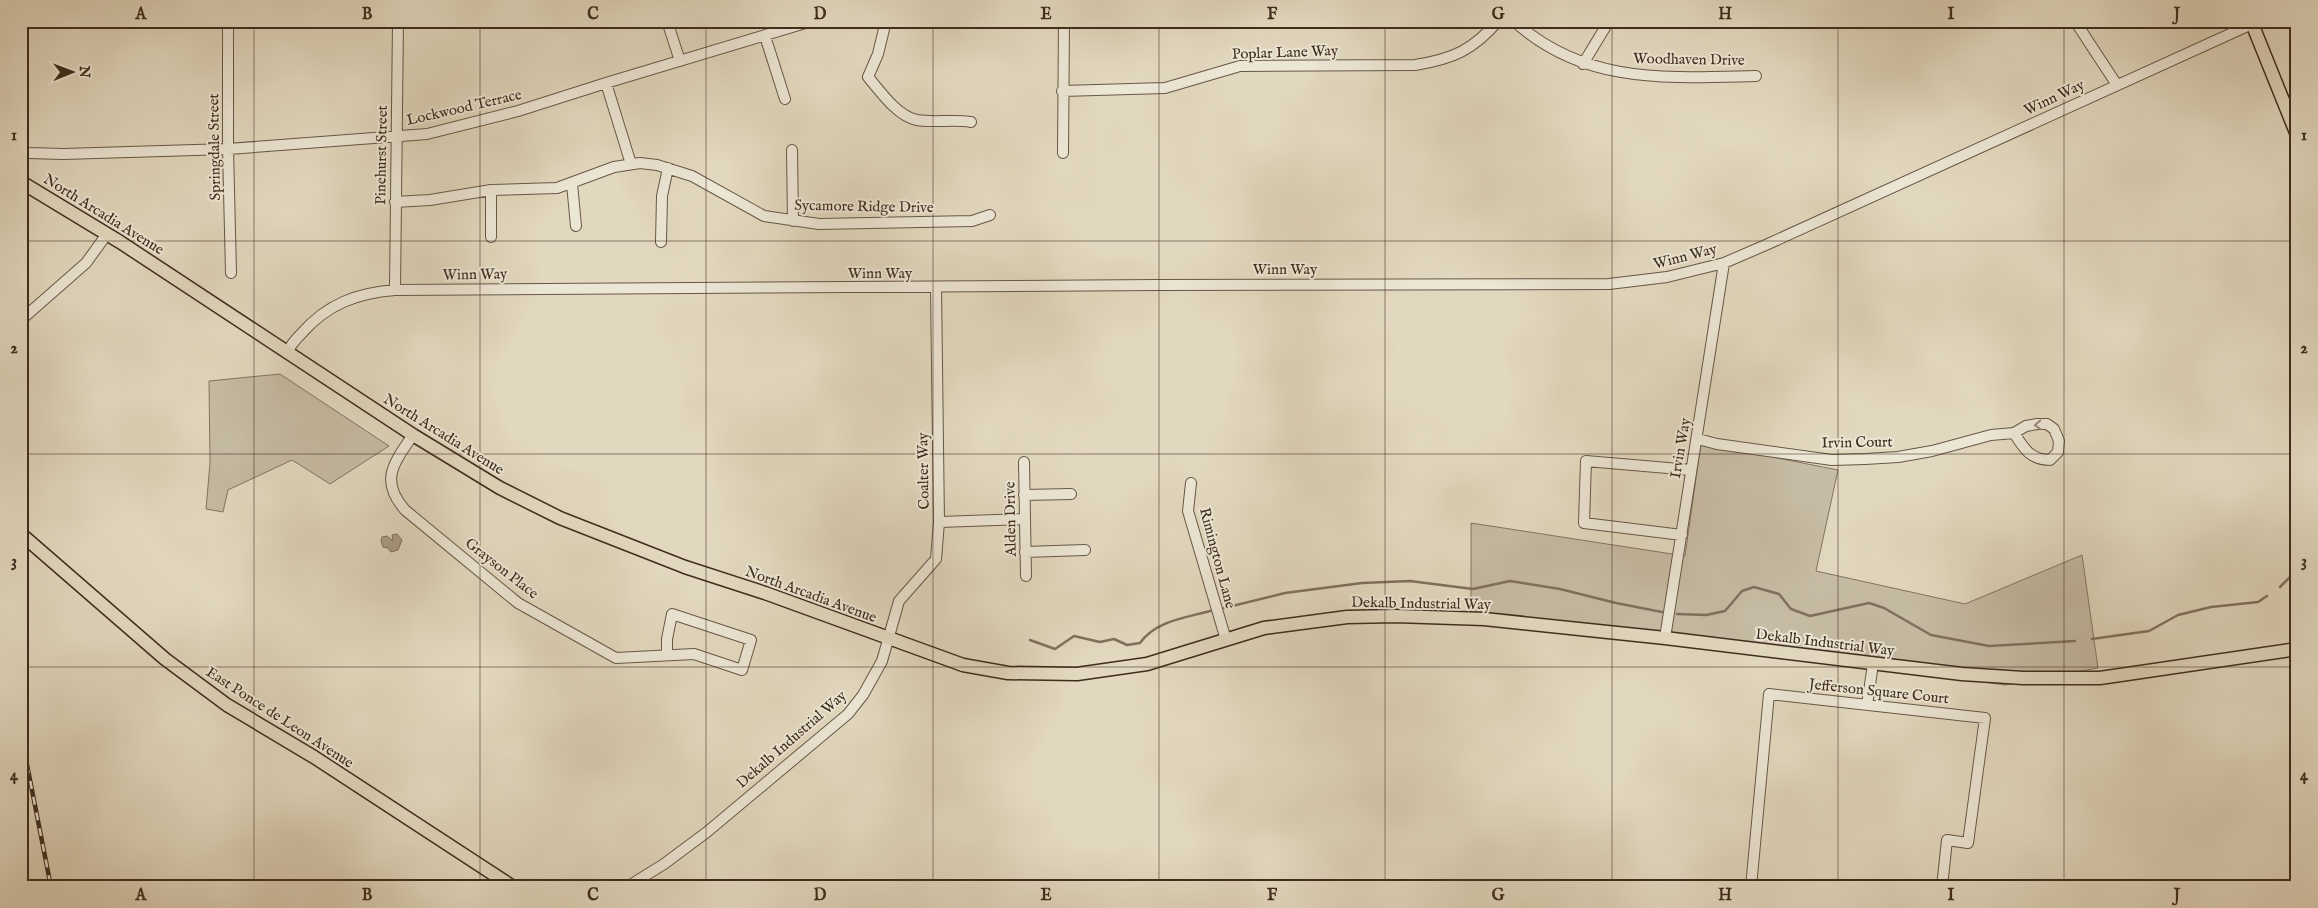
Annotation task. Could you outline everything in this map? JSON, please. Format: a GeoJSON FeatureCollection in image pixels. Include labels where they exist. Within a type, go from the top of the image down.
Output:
{"type":"FeatureCollection","features":[{"type":"Feature","properties":{"kind":"main road"},"geometry":{"type":"LineString","coordinates":[[2252,23],[2297,135]]}},
{"type":"Feature","properties":{"kind":"main road","name":"North Arcadia Avenue"},"geometry":{"type":"LineString","coordinates":[[21,182],[107,234],[235,316],[287,353],[413,435],[500,488],[560,518],[685,567],[765,593],[888,639]]}},
{"type":"Feature","properties":{"kind":"main road","name":"East Ponce de Leon Avenue"},"geometry":{"type":"LineString","coordinates":[[21,534],[165,659],[227,705],[314,757],[513,887]]}},
{"type":"Feature","properties":{"kind":"main road","name":"Dekalb Industrial Way"},"geometry":{"type":"LineString","coordinates":[[888,639],[972,667],[1008,673],[1077,674],[1147,664],[1264,628],[1308,621],[1396,616],[1484,619],[1665,638],[1873,664],[2009,677],[2100,678],[2297,649]]}},
{"type":"Feature","properties":{"kind":"street","name":"Springdale Street"},"geometry":{"type":"LineString","coordinates":[[228,21],[228,149],[231,273]]}},
{"type":"Feature","properties":{"kind":"street","name":"Pinehurst Street"},"geometry":{"type":"LineString","coordinates":[[395,290],[398,21]]}},
{"type":"Feature","properties":{"kind":"street"},"geometry":{"type":"LineString","coordinates":[[668,21],[680,61]]}},
{"type":"Feature","properties":{"kind":"street","name":"Lockwood Terrace"},"geometry":{"type":"LineString","coordinates":[[21,151],[29,154],[54,154],[228,149],[396,138],[427,134],[518,111],[812,21]]}},
{"type":"Feature","properties":{"kind":"street"},"geometry":{"type":"LineString","coordinates":[[886,21],[878,54],[868,77],[890,104],[916,120],[971,122]]}},
{"type":"Feature","properties":{"kind":"street"},"geometry":{"type":"LineString","coordinates":[[1063,153],[1064,21]]}},
{"type":"Feature","properties":{"kind":"street","name":"Poplar Lane Way"},"geometry":{"type":"LineString","coordinates":[[1062,92],[1165,88],[1240,66],[1415,65],[1454,57],[1480,41],[1498,21]]}},
{"type":"Feature","properties":{"kind":"street","name":"Woodhaven Drive"},"geometry":{"type":"LineString","coordinates":[[1514,21],[1531,36],[1583,64],[1649,77],[1756,76]]}},
{"type":"Feature","properties":{"kind":"street"},"geometry":{"type":"LineString","coordinates":[[1583,64],[1610,21]]}},
{"type":"Feature","properties":{"kind":"street"},"geometry":{"type":"LineString","coordinates":[[2075,21],[2117,85]]}},
{"type":"Feature","properties":{"kind":"street","name":"Winn Way"},"geometry":{"type":"LineString","coordinates":[[287,353],[314,320],[336,304],[350,298],[379,291],[395,290],[1609,284],[1667,277],[1724,263],[2252,23]]}},
{"type":"Feature","properties":{"kind":"street"},"geometry":{"type":"LineString","coordinates":[[765,36],[785,100]]}},
{"type":"Feature","properties":{"kind":"street"},"geometry":{"type":"LineString","coordinates":[[606,83],[630,164]]}},
{"type":"Feature","properties":{"kind":"street"},"geometry":{"type":"LineString","coordinates":[[792,150],[793,221]]}},
{"type":"Feature","properties":{"kind":"street","name":"Sycamore Ridge Drive"},"geometry":{"type":"LineString","coordinates":[[395,202],[430,200],[492,190],[557,188],[614,167],[648,163],[692,176],[764,216],[793,221],[819,224],[972,221],[990,215]]}},
{"type":"Feature","properties":{"kind":"street"},"geometry":{"type":"LineString","coordinates":[[661,242],[662,196],[668,168]]}},
{"type":"Feature","properties":{"kind":"street"},"geometry":{"type":"LineString","coordinates":[[572,184],[576,226]]}},
{"type":"Feature","properties":{"kind":"street"},"geometry":{"type":"LineString","coordinates":[[491,237],[492,190]]}},
{"type":"Feature","properties":{"kind":"street"},"geometry":{"type":"LineString","coordinates":[[21,320],[86,263],[107,234]]}},
{"type":"Feature","properties":{"kind":"street","name":"Irvin Way"},"geometry":{"type":"LineString","coordinates":[[1665,638],[1691,470],[1698,438],[1724,263]]}},
{"type":"Feature","properties":{"kind":"street","name":"Coalter Way"},"geometry":{"type":"LineString","coordinates":[[888,639],[899,601],[936,559],[939,522],[936,288]]}},
{"type":"Feature","properties":{"kind":"street","name":"Irvin Court"},"geometry":{"type":"LineString","coordinates":[[1698,438],[1718,444],[1832,460],[1898,457],[1932,451],[1991,435],[2014,433],[2026,426],[2047,424],[2054,429],[2059,441],[2058,452],[2050,460],[2036,459],[2023,447],[2014,433]]}},
{"type":"Feature","properties":{"kind":"street","name":"Grayson Place"},"geometry":{"type":"LineString","coordinates":[[413,435],[396,460],[391,475],[394,496],[405,510],[518,603],[616,658],[694,654],[742,670],[751,640],[672,614],[667,639],[667,655]]}},
{"type":"Feature","properties":{"kind":"street"},"geometry":{"type":"LineString","coordinates":[[1682,535],[1584,523],[1586,461],[1691,470]]}},
{"type":"Feature","properties":{"kind":"street","name":"Alden Drive"},"geometry":{"type":"LineString","coordinates":[[1024,462],[1026,576]]}},
{"type":"Feature","properties":{"kind":"street","name":"Rimington Lane"},"geometry":{"type":"LineString","coordinates":[[1191,482],[1188,511],[1226,640]]}},
{"type":"Feature","properties":{"kind":"street"},"geometry":{"type":"LineString","coordinates":[[1024,495],[1071,494]]}},
{"type":"Feature","properties":{"kind":"street"},"geometry":{"type":"LineString","coordinates":[[939,522],[1024,519]]}},
{"type":"Feature","properties":{"kind":"street"},"geometry":{"type":"LineString","coordinates":[[1025,552],[1085,550]]}},
{"type":"Feature","properties":{"kind":"street","name":"Dekalb Industrial Way"},"geometry":{"type":"LineString","coordinates":[[626,887],[664,864],[707,832],[848,714],[863,695],[877,672],[888,639]]}},
{"type":"Feature","properties":{"kind":"street"},"geometry":{"type":"LineString","coordinates":[[1867,705],[1873,664]]}},
{"type":"Feature","properties":{"kind":"street","name":"Jefferson Square Court"},"geometry":{"type":"LineString","coordinates":[[1751,887],[1769,694],[1985,718],[1968,842],[1947,840],[1942,887]]}},
{"type":"Feature","properties":{"kind":"shaded area"},"geometry":{"type":"Polygon","coordinates":[[[280,374],[389,446],[330,484],[292,460],[228,490],[223,512],[206,509],[210,463],[209,381],[280,374]]]}},
{"type":"Feature","properties":{"kind":"shaded area"},"geometry":{"type":"Polygon","coordinates":[[[1701,443],[1838,470],[1816,571],[1965,604],[2082,555],[2098,668],[2005,685],[1715,645],[1471,622],[1471,523],[1685,556],[1701,443]]]}},
{"type":"Feature","properties":{"kind":"shaded area"},"geometry":{"type":"Polygon","coordinates":[[[397,534],[402,540],[398,550],[391,552],[388,548],[383,547],[382,537],[387,536],[393,541],[392,535],[397,534]]]}},
{"type":"Feature","properties":{"kind":"waterway"},"geometry":{"type":"LineString","coordinates":[[2280,587],[2297,570]]}},
{"type":"Feature","properties":{"kind":"waterway"},"geometry":{"type":"LineString","coordinates":[[1224,608],[1285,593],[1362,583],[1410,581],[1473,589],[1510,581],[1560,589],[1662,612]]}},
{"type":"Feature","properties":{"kind":"waterway"},"geometry":{"type":"LineString","coordinates":[[1677,614],[1706,615],[1725,611],[1742,591],[1754,587],[1779,594],[1791,609],[1810,616],[1869,603],[1884,608],[1931,635],[1989,646],[2075,641]]}},
{"type":"Feature","properties":{"kind":"waterway"},"geometry":{"type":"LineString","coordinates":[[2092,639],[2149,631],[2178,615],[2211,607],[2258,602],[2267,596]]}},
{"type":"Feature","properties":{"kind":"waterway"},"geometry":{"type":"LineString","coordinates":[[1030,640],[1055,649],[1074,636],[1100,642],[1114,639],[1127,645],[1140,643],[1146,636],[1162,625],[1210,611]]}},
{"type":"Feature","properties":{"kind":"railway"},"geometry":{"type":"LineString","coordinates":[[21,734],[51,887]]}}]}
